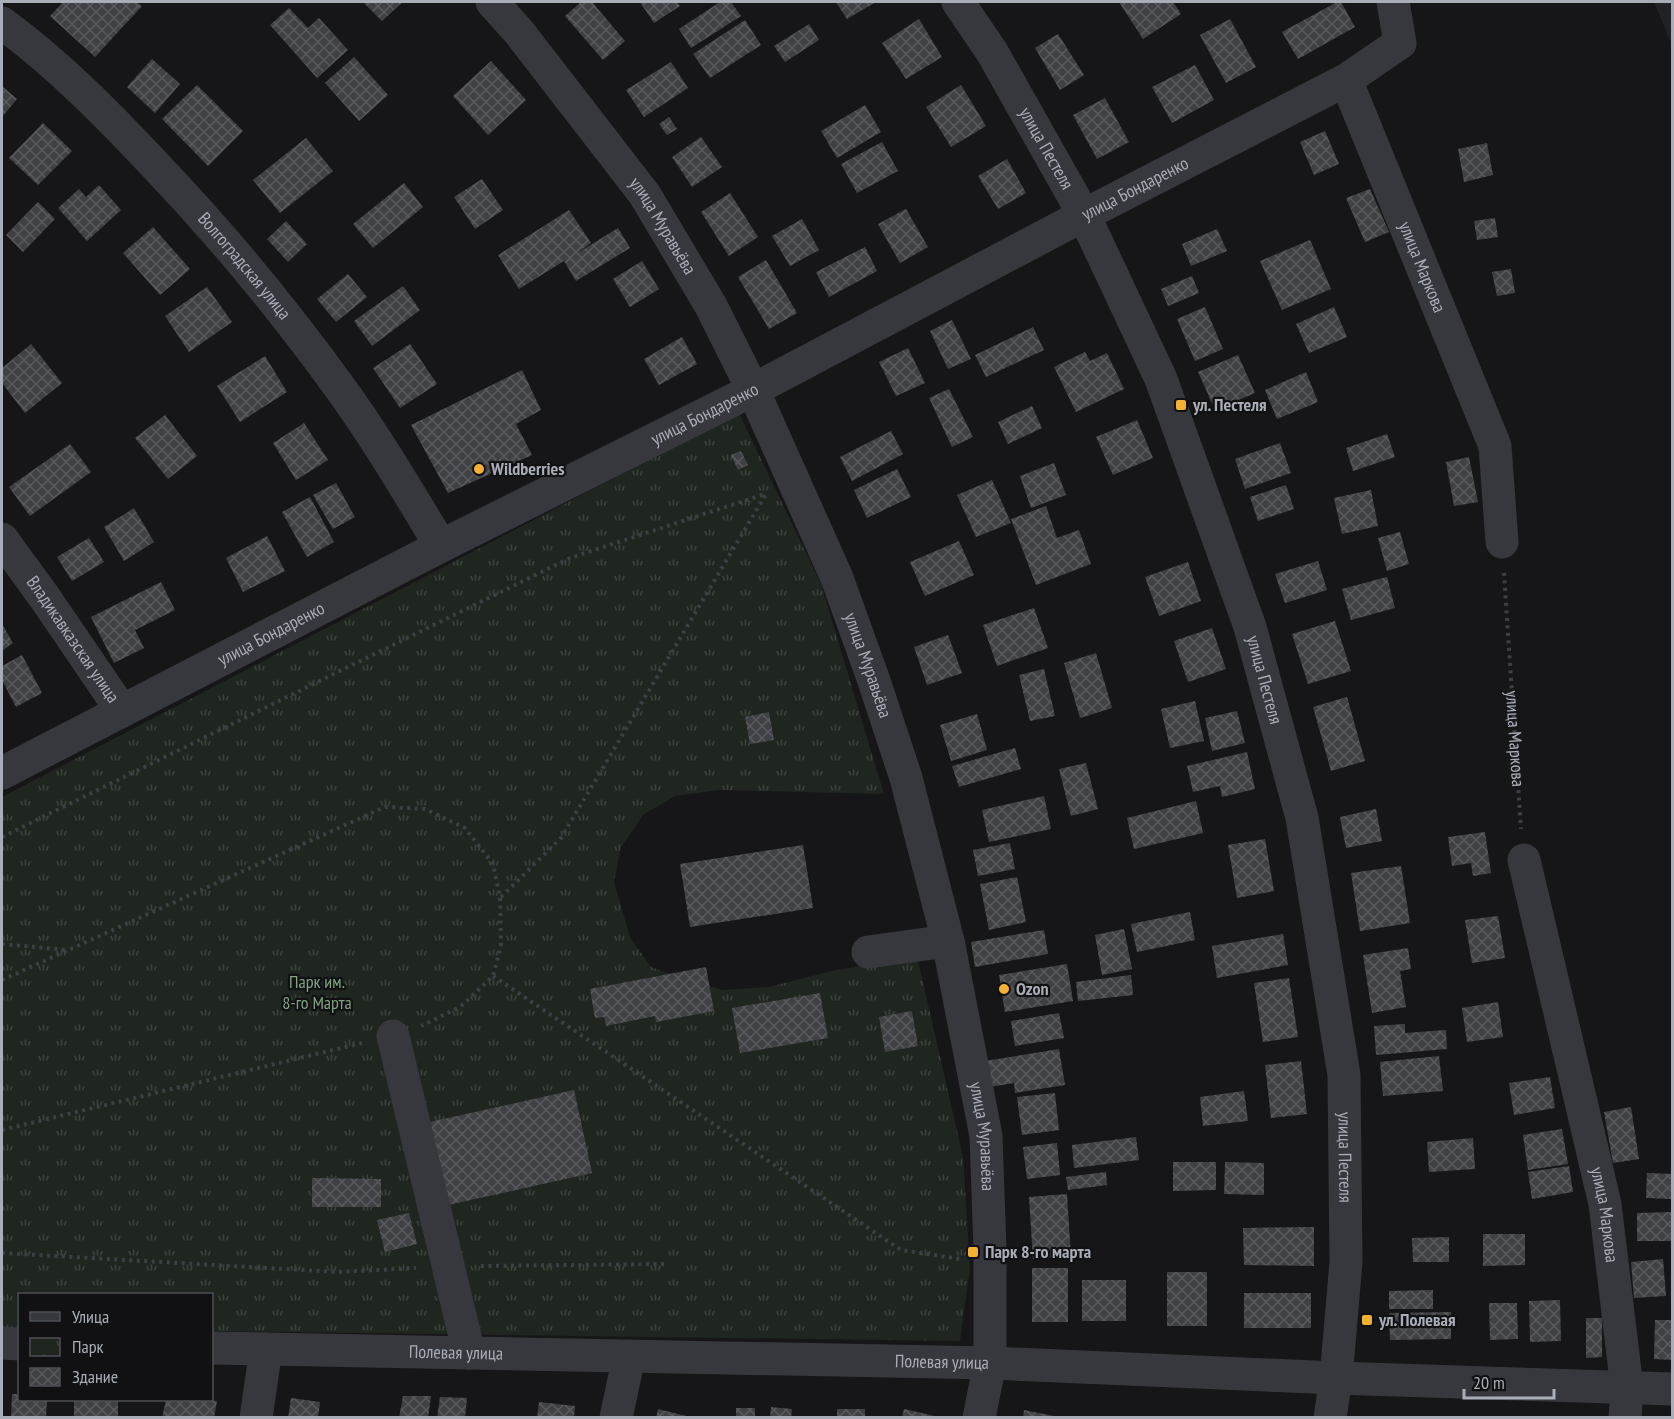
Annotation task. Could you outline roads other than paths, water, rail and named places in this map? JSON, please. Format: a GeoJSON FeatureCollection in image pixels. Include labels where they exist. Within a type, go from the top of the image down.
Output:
{"type":"FeatureCollection","features":[{"type":"Feature","properties":{"kind":"street","name":"улица Муравьёва"},"geometry":{"type":"LineString","coordinates":[[492,2],[519,32],[645,195],[711,306],[753,390],[837,578],[873,678],[906,778],[948,941],[986,1136],[990,1363],[979,1418]]}},
{"type":"Feature","properties":{"kind":"street","name":"улица Пестеля"},"geometry":{"type":"LineString","coordinates":[[958,2],[992,52],[1084,215],[1161,379],[1250,627],[1302,818],[1344,1075],[1346,1262],[1336,1378],[1330,1418]]}},
{"type":"Feature","properties":{"kind":"street","name":"улица Бондаренко"},"geometry":{"type":"LineString","coordinates":[[2,773],[441,546],[753,390],[1346,80],[1400,43],[1393,2]]}},
{"type":"Feature","properties":{"kind":"street","name":"Волгоградская улица"},"geometry":{"type":"LineString","coordinates":[[2,22],[98,105],[183,194],[262,284],[339,387],[441,546]]}},
{"type":"Feature","properties":{"kind":"street","name":"улица Маркова"},"geometry":{"type":"LineString","coordinates":[[1346,80],[1495,446],[1502,542]]}},
{"type":"Feature","properties":{"kind":"street","name":"Владикавказская улица"},"geometry":{"type":"LineString","coordinates":[[2,539],[122,711]]}},
{"type":"Feature","properties":{"kind":"street","name":"улица Маркова"},"geometry":{"type":"LineString","coordinates":[[1524,860],[1605,1204],[1626,1403]]}},
{"type":"Feature","properties":{"kind":"street"},"geometry":{"type":"LineString","coordinates":[[868,952],[948,941]]}},
{"type":"Feature","properties":{"kind":"street"},"geometry":{"type":"LineString","coordinates":[[393,1036],[469,1353]]}},
{"type":"Feature","properties":{"kind":"street"},"geometry":{"type":"LineString","coordinates":[[2,1343],[18,1344]]}},
{"type":"Feature","properties":{"kind":"street","name":"Полевая улица"},"geometry":{"type":"LineString","coordinates":[[213,1348],[990,1363],[1336,1378],[1626,1403],[1672,1389]]}},
{"type":"Feature","properties":{"kind":"street"},"geometry":{"type":"LineString","coordinates":[[256,1418],[266,1349]]}},
{"type":"Feature","properties":{"kind":"street"},"geometry":{"type":"LineString","coordinates":[[616,1418],[628,1356]]}},
{"type":"Feature","properties":{"kind":"place","name":"ул. Пестеля"},"geometry":{"type":"Point","coordinates":[1181,405]}},
{"type":"Feature","properties":{"kind":"place","name":"Wildberries"},"geometry":{"type":"Point","coordinates":[479,469]}},
{"type":"Feature","properties":{"kind":"place","name":"Ozon"},"geometry":{"type":"Point","coordinates":[1004,989]}},
{"type":"Feature","properties":{"kind":"place","name":"Парк 8-го марта"},"geometry":{"type":"Point","coordinates":[973,1252]}},
{"type":"Feature","properties":{"kind":"place","name":"ул. Полевая"},"geometry":{"type":"Point","coordinates":[1367,1320]}},
{"type":"Feature","properties":{"kind":"park label","name":"Парк им. 8-го Марта"},"geometry":{"type":"Point","coordinates":[317,992]}}]}
